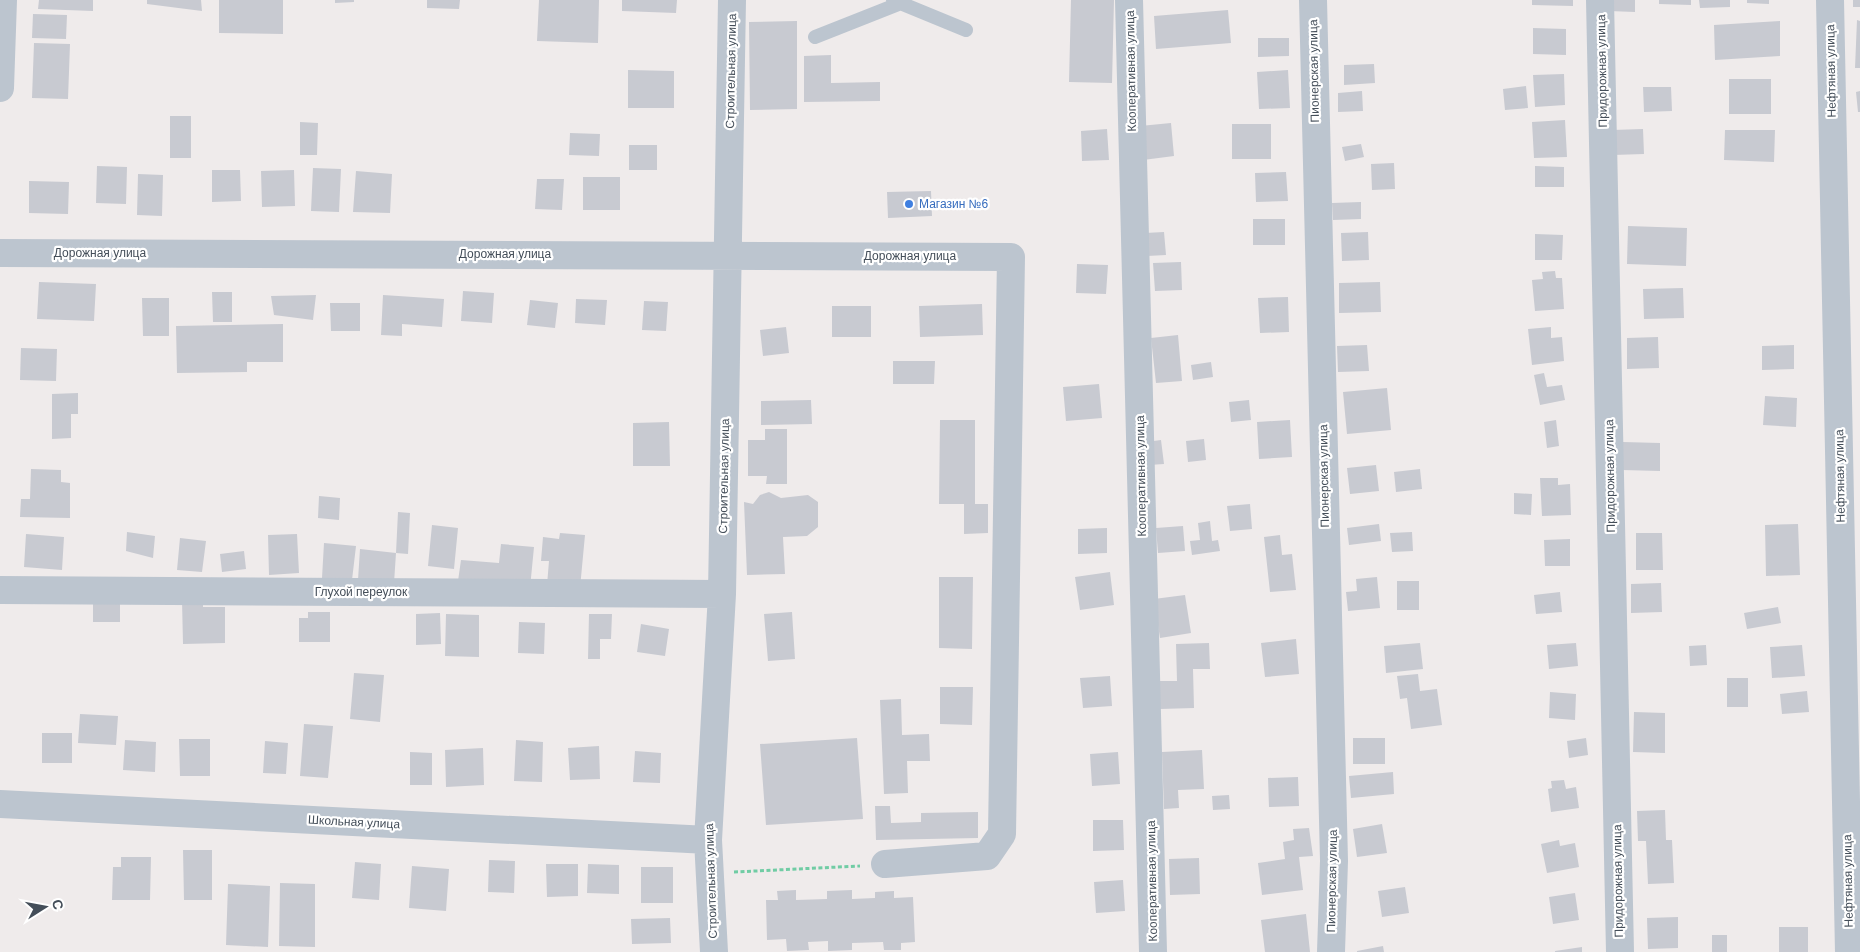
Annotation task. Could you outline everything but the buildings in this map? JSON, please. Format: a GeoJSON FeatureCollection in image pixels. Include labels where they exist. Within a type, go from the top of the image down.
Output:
{"type":"FeatureCollection","features":[{"type":"Feature","properties":{"kind":"street"},"geometry":{"type":"LineString","coordinates":[[0,88],[3,0]]}},
{"type":"Feature","properties":{"kind":"street","name":"Строительная улица"},"geometry":{"type":"LineString","coordinates":[[714,952],[708,840],[722,594],[732,0]]}},
{"type":"Feature","properties":{"kind":"street","name":"Кооперативная улица"},"geometry":{"type":"LineString","coordinates":[[1129,0],[1154,952]]}},
{"type":"Feature","properties":{"kind":"street","name":"Пионерская улица"},"geometry":{"type":"LineString","coordinates":[[1313,0],[1334,861],[1331,952]]}},
{"type":"Feature","properties":{"kind":"street","name":"Придорожная улица"},"geometry":{"type":"LineString","coordinates":[[1600,0],[1620,952]]}},
{"type":"Feature","properties":{"kind":"street","name":"Нефтяная улица"},"geometry":{"type":"LineString","coordinates":[[1830,0],[1849,952]]}},
{"type":"Feature","properties":{"kind":"street","name":"Дорожная улица"},"geometry":{"type":"LineString","coordinates":[[0,252],[1011,257],[1002,834],[987,856],[885,864]]}},
{"type":"Feature","properties":{"kind":"street","name":"Глухой переулок"},"geometry":{"type":"LineString","coordinates":[[0,590],[722,594]]}},
{"type":"Feature","properties":{"kind":"street","name":"Школьная улица"},"geometry":{"type":"LineString","coordinates":[[0,804],[708,840]]}},
{"type":"Feature","properties":{"kind":"lane"},"geometry":{"type":"LineString","coordinates":[[815,37],[897,2],[966,30]]}},
{"type":"Feature","properties":{"kind":"path"},"geometry":{"type":"LineString","coordinates":[[709,874],[885,864]]}},
{"type":"Feature","properties":{"kind":"place","name":"Магазин №6"},"geometry":{"type":"Point","coordinates":[909,204]}}]}
